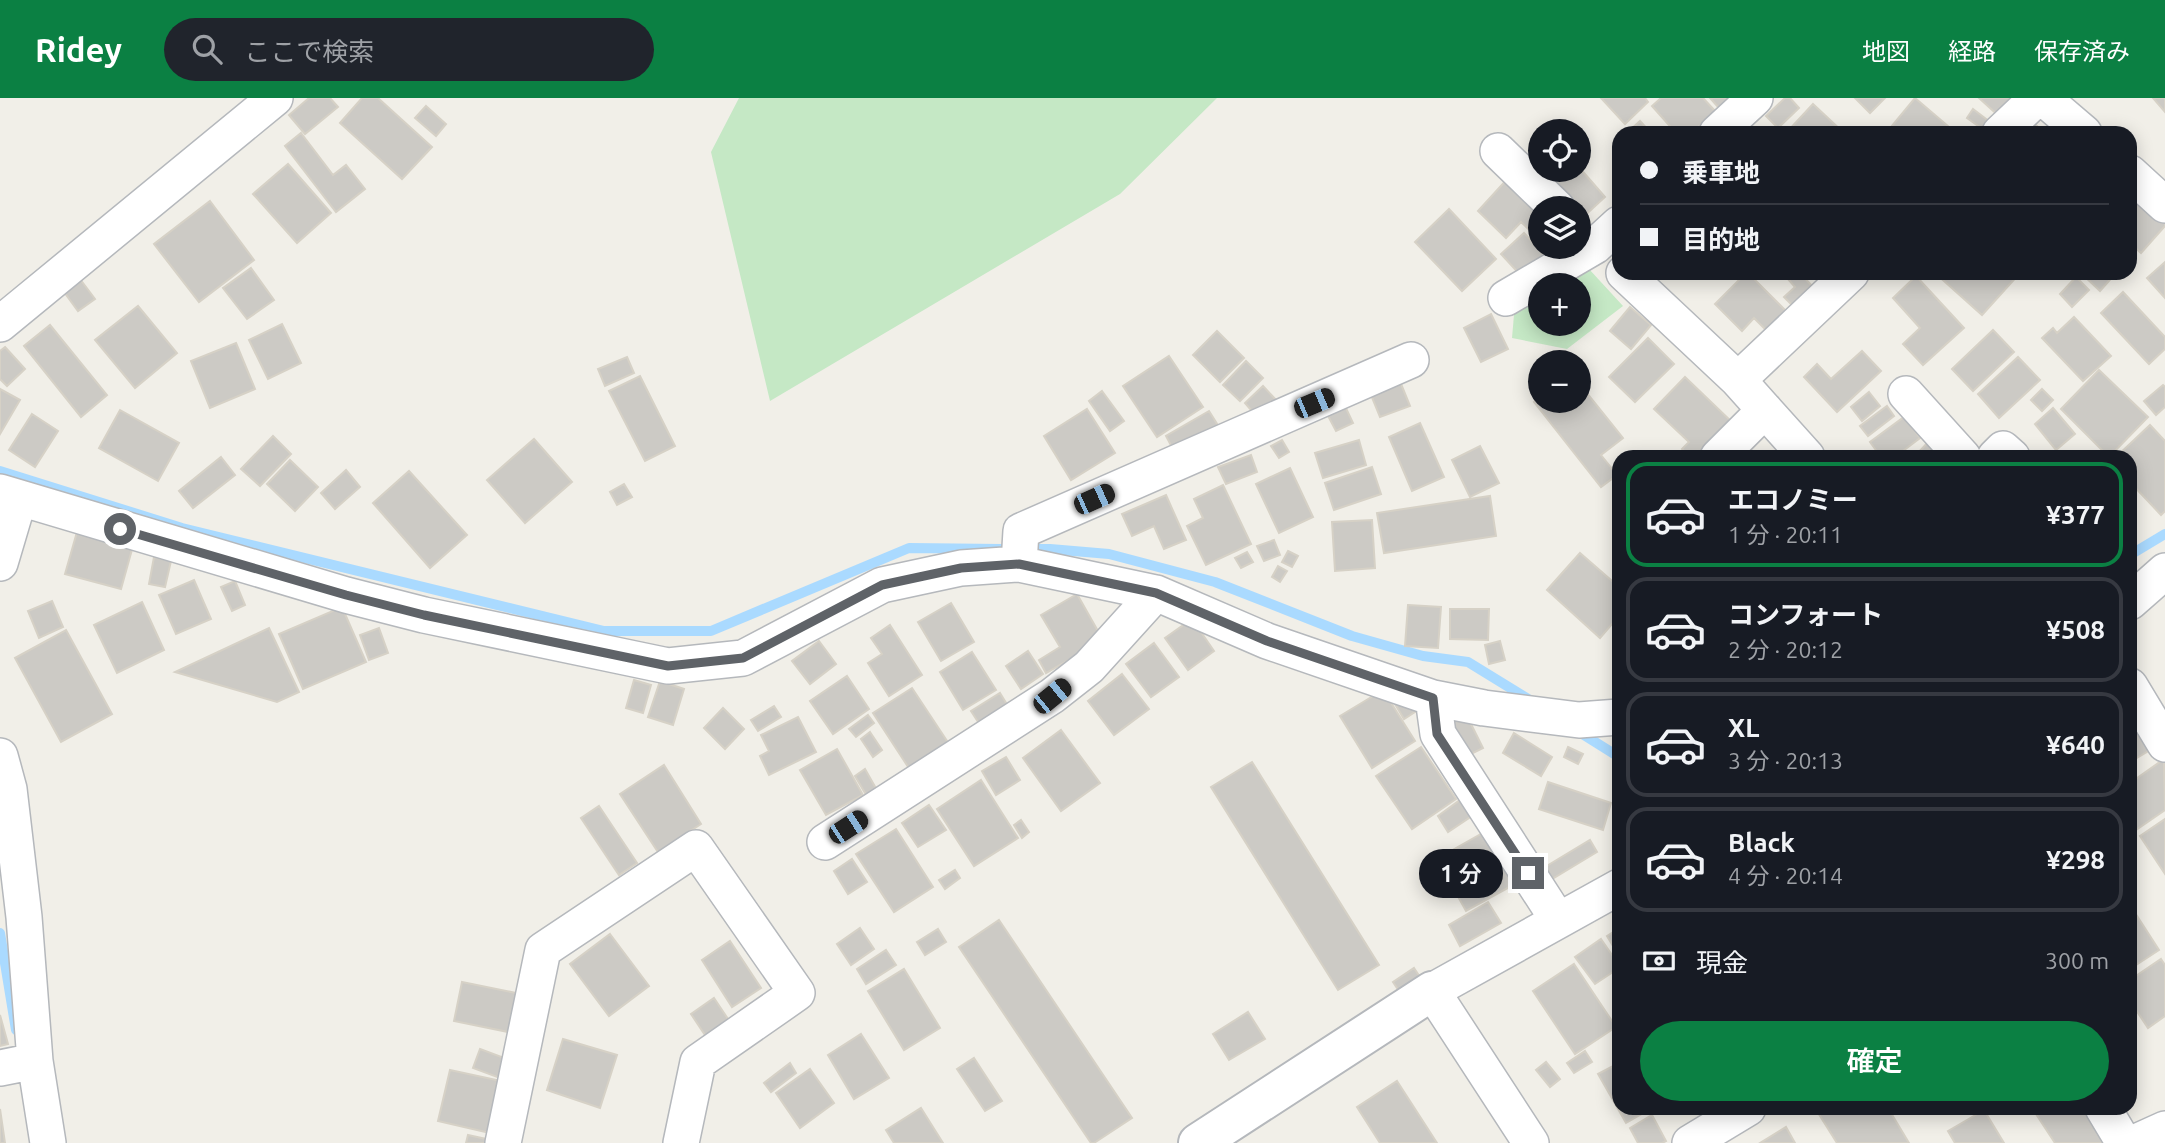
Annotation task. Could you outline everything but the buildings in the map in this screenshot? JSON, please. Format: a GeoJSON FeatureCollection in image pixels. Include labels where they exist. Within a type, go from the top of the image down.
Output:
{"type":"FeatureCollection","features":[{"type":"Feature","properties":{"kind":"street"},"geometry":{"type":"LineString","coordinates":[[0,324],[275,98]]}},
{"type":"Feature","properties":{"kind":"street"},"geometry":{"type":"LineString","coordinates":[[1725,126],[1755,98]]}},
{"type":"Feature","properties":{"kind":"street"},"geometry":{"type":"LineString","coordinates":[[2007,126],[2037,98]]}},
{"type":"Feature","properties":{"kind":"street"},"geometry":{"type":"LineString","coordinates":[[2043,98],[2076,126]]}},
{"type":"Feature","properties":{"kind":"street"},"geometry":{"type":"LineString","coordinates":[[1498,151],[1545,196]]}},
{"type":"Feature","properties":{"kind":"street"},"geometry":{"type":"LineString","coordinates":[[2137,179],[2165,205]]}},
{"type":"Feature","properties":{"kind":"street"},"geometry":{"type":"LineString","coordinates":[[1506,298],[1603,242]]}},
{"type":"Feature","properties":{"kind":"street"},"geometry":{"type":"LineString","coordinates":[[1631,280],[1738,380],[1801,450]]}},
{"type":"Feature","properties":{"kind":"street"},"geometry":{"type":"LineString","coordinates":[[1738,380],[1844,280]]}},
{"type":"Feature","properties":{"kind":"street"},"geometry":{"type":"LineString","coordinates":[[1019,564],[1021,531],[1411,360]]}},
{"type":"Feature","properties":{"kind":"street"},"geometry":{"type":"LineString","coordinates":[[1906,394],[1957,450]]}},
{"type":"Feature","properties":{"kind":"street"},"geometry":{"type":"LineString","coordinates":[[1725,450],[1765,411]]}},
{"type":"Feature","properties":{"kind":"street"},"geometry":{"type":"LineString","coordinates":[[0,563],[10,496],[346,595],[424,615],[668,666],[743,658],[882,585],[961,568],[1019,564],[1156,593],[1267,641],[1433,698],[1484,708],[1580,720],[1612,718]]}},
{"type":"Feature","properties":{"kind":"street"},"geometry":{"type":"LineString","coordinates":[[2137,597],[2165,571]]}},
{"type":"Feature","properties":{"kind":"street"},"geometry":{"type":"LineString","coordinates":[[825,842],[1052,696],[1089,667],[1156,593]]}},
{"type":"Feature","properties":{"kind":"street"},"geometry":{"type":"LineString","coordinates":[[1433,698],[1437,734],[1558,920]]}},
{"type":"Feature","properties":{"kind":"street"},"geometry":{"type":"LineString","coordinates":[[2137,698],[2165,744]]}},
{"type":"Feature","properties":{"kind":"street"},"geometry":{"type":"LineString","coordinates":[[0,756],[9,789],[24,917],[36,1061],[48,1143]]}},
{"type":"Feature","properties":{"kind":"street"},"geometry":{"type":"LineString","coordinates":[[503,1143],[543,950],[696,848],[797,993],[698,1062],[681,1143]]}},
{"type":"Feature","properties":{"kind":"street"},"geometry":{"type":"LineString","coordinates":[[1198,1143],[1432,991],[1612,891]]}},
{"type":"Feature","properties":{"kind":"street"},"geometry":{"type":"LineString","coordinates":[[1432,991],[1531,1143]]}},
{"type":"Feature","properties":{"kind":"street"},"geometry":{"type":"LineString","coordinates":[[0,1068],[36,1061]]}},
{"type":"Feature","properties":{"kind":"street"},"geometry":{"type":"LineString","coordinates":[[1690,1143],[1736,1115]]}},
{"type":"Feature","properties":{"kind":"street"},"geometry":{"type":"LineString","coordinates":[[2107,1115],[2124,1143]]}},
{"type":"Feature","properties":{"kind":"street"},"geometry":{"type":"LineString","coordinates":[[2134,1143],[2165,1129]]}},
{"type":"Feature","properties":{"kind":"green space"},"geometry":{"type":"Polygon","coordinates":[[[739,98],[1217,98],[1120,194],[770,401],[711,152],[739,98]]]}},
{"type":"Feature","properties":{"kind":"green space"},"geometry":{"type":"Polygon","coordinates":[[[1589,269],[1623,306],[1591,331],[1591,273],[1566,273],[1589,269]]]}},
{"type":"Feature","properties":{"kind":"green space"},"geometry":{"type":"Polygon","coordinates":[[[1528,294],[1528,336],[1584,336],[1567,349],[1512,338],[1515,303],[1528,294]]]}},
{"type":"Feature","properties":{"kind":"waterway"},"geometry":{"type":"LineString","coordinates":[[0,471],[182,528],[604,631],[711,631],[909,548],[1002,549]]}},
{"type":"Feature","properties":{"kind":"waterway"},"geometry":{"type":"LineString","coordinates":[[2137,551],[2165,534]]}},
{"type":"Feature","properties":{"kind":"waterway"},"geometry":{"type":"LineString","coordinates":[[1025,549],[1109,554],[1215,582],[1352,636],[1423,656],[1468,662],[1533,702]]}},
{"type":"Feature","properties":{"kind":"waterway"},"geometry":{"type":"LineString","coordinates":[[1576,730],[1612,753]]}},
{"type":"Feature","properties":{"kind":"waterway"},"geometry":{"type":"LineString","coordinates":[[0,933],[16,1030]]}},
{"type":"Feature","properties":{"kind":"route"},"geometry":{"type":"LineString","coordinates":[[120,529],[424,615],[668,666],[743,658],[882,585],[961,568],[1019,564],[1156,593],[1267,641],[1433,698],[1437,734],[1528,873]]}}]}
